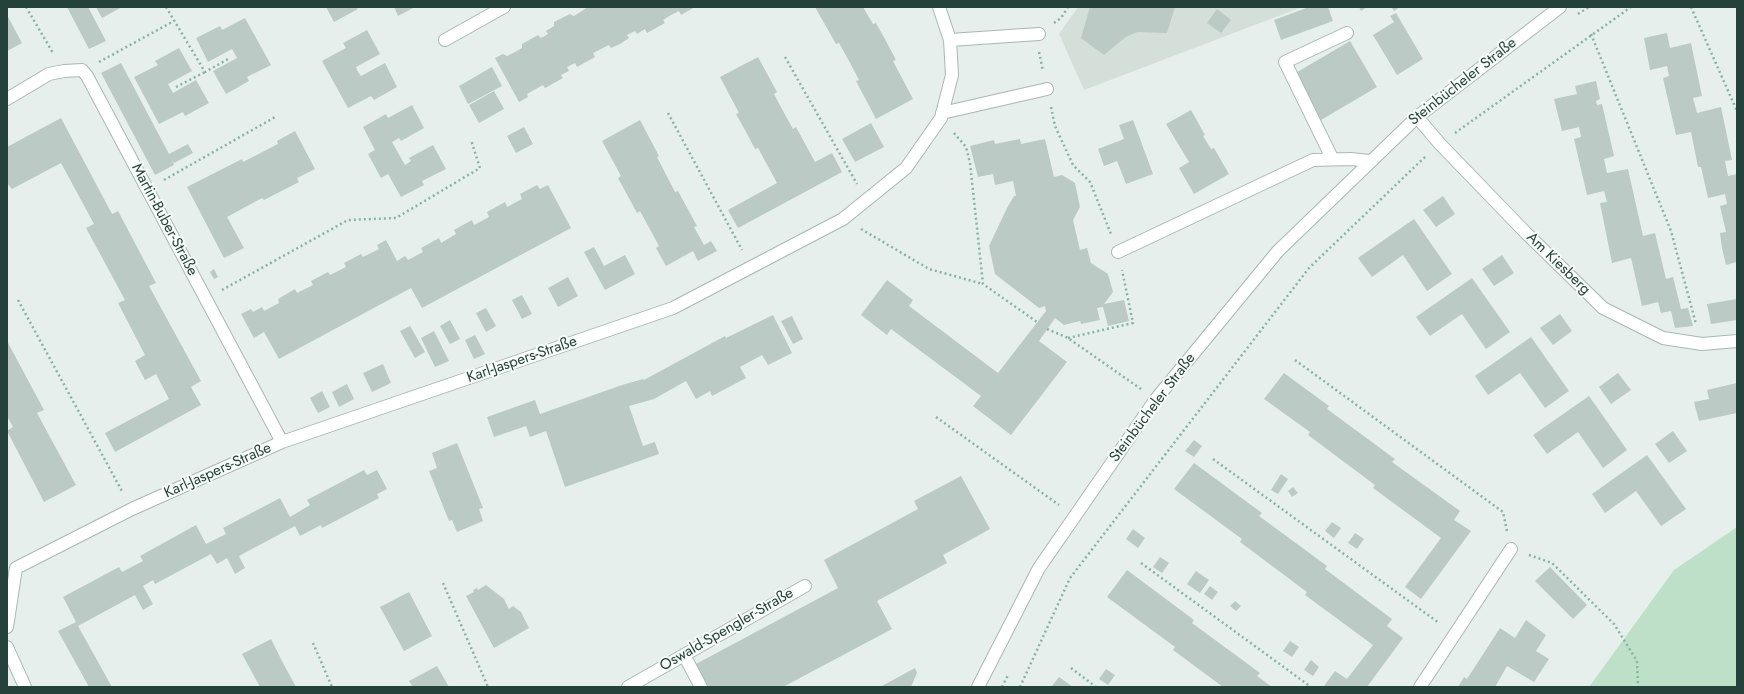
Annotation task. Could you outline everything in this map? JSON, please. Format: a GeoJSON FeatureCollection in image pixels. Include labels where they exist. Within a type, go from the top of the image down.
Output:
{"type":"FeatureCollection","features":[{"type":"Feature","properties":{"kind":"street"},"geometry":{"type":"LineString","coordinates":[[445,40],[504,7]]}},
{"type":"Feature","properties":{"kind":"street","name":"Karl-Jaspers-Straße"},"geometry":{"type":"LineString","coordinates":[[7,627],[16,568],[132,509],[282,442],[673,308],[843,219],[906,168],[940,118],[952,75],[950,40],[940,7]]}},
{"type":"Feature","properties":{"kind":"street","name":"Steinbücheler Straße"},"geometry":{"type":"LineString","coordinates":[[978,687],[1039,568],[1156,399],[1278,251],[1369,161],[1417,117],[1560,7]]}},
{"type":"Feature","properties":{"kind":"street"},"geometry":{"type":"LineString","coordinates":[[1332,158],[1285,62],[1347,33]]}},
{"type":"Feature","properties":{"kind":"street"},"geometry":{"type":"LineString","coordinates":[[950,40],[1039,34]]}},
{"type":"Feature","properties":{"kind":"street"},"geometry":{"type":"LineString","coordinates":[[7,99],[49,74],[82,70]]}},
{"type":"Feature","properties":{"kind":"street","name":"Martin-Buber-Straße"},"geometry":{"type":"LineString","coordinates":[[82,70],[88,76],[282,442]]}},
{"type":"Feature","properties":{"kind":"street"},"geometry":{"type":"LineString","coordinates":[[942,113],[1047,89]]}},
{"type":"Feature","properties":{"kind":"street","name":"Am Kiesberg"},"geometry":{"type":"LineString","coordinates":[[1417,117],[1440,144],[1525,232],[1603,308],[1663,338],[1702,344],[1737,341]]}},
{"type":"Feature","properties":{"kind":"street"},"geometry":{"type":"LineString","coordinates":[[1118,252],[1313,160],[1332,158],[1369,161]]}},
{"type":"Feature","properties":{"kind":"street"},"geometry":{"type":"LineString","coordinates":[[1420,687],[1511,548]]}},
{"type":"Feature","properties":{"kind":"street","name":"Oswald-Spengler-Straße"},"geometry":{"type":"LineString","coordinates":[[628,687],[805,586]]}},
{"type":"Feature","properties":{"kind":"street"},"geometry":{"type":"LineString","coordinates":[[7,646],[25,687]]}},
{"type":"Feature","properties":{"kind":"street"},"geometry":{"type":"LineString","coordinates":[[684,655],[701,687]]}},
{"type":"Feature","properties":{"kind":"path"},"geometry":{"type":"LineString","coordinates":[[26,7],[64,71]]}},
{"type":"Feature","properties":{"kind":"path"},"geometry":{"type":"LineString","coordinates":[[166,7],[205,72]]}},
{"type":"Feature","properties":{"kind":"path"},"geometry":{"type":"LineString","coordinates":[[1068,7],[1061,18],[1039,34],[1037,44],[1055,126],[1073,164],[1090,182],[1118,252],[1133,324],[1068,338]]}},
{"type":"Feature","properties":{"kind":"path"},"geometry":{"type":"LineString","coordinates":[[1573,18],[1589,7]]}},
{"type":"Feature","properties":{"kind":"path"},"geometry":{"type":"LineString","coordinates":[[1020,687],[1070,578],[1309,268],[1440,144],[1591,34],[1631,7]]}},
{"type":"Feature","properties":{"kind":"path"},"geometry":{"type":"LineString","coordinates":[[1691,7],[1737,111]]}},
{"type":"Feature","properties":{"kind":"path"},"geometry":{"type":"LineString","coordinates":[[82,70],[174,21]]}},
{"type":"Feature","properties":{"kind":"path"},"geometry":{"type":"LineString","coordinates":[[1591,34],[1670,231],[1702,344]]}},
{"type":"Feature","properties":{"kind":"path"},"geometry":{"type":"LineString","coordinates":[[785,57],[866,200]]}},
{"type":"Feature","properties":{"kind":"path"},"geometry":{"type":"LineString","coordinates":[[176,87],[230,58]]}},
{"type":"Feature","properties":{"kind":"path"},"geometry":{"type":"LineString","coordinates":[[668,113],[752,267]]}},
{"type":"Feature","properties":{"kind":"path"},"geometry":{"type":"LineString","coordinates":[[147,189],[277,116]]}},
{"type":"Feature","properties":{"kind":"path"},"geometry":{"type":"LineString","coordinates":[[206,299],[348,220],[396,218],[480,168],[471,140]]}},
{"type":"Feature","properties":{"kind":"path"},"geometry":{"type":"LineString","coordinates":[[966,147],[970,163],[983,284]]}},
{"type":"Feature","properties":{"kind":"path"},"geometry":{"type":"LineString","coordinates":[[843,219],[929,268],[983,284],[1037,322]]}},
{"type":"Feature","properties":{"kind":"path"},"geometry":{"type":"LineString","coordinates":[[18,300],[132,509]]}},
{"type":"Feature","properties":{"kind":"path"},"geometry":{"type":"LineString","coordinates":[[1047,330],[1068,338],[1156,399]]}},
{"type":"Feature","properties":{"kind":"path"},"geometry":{"type":"LineString","coordinates":[[1295,360],[1503,512],[1511,548],[1552,563],[1614,624],[1637,661],[1638,687]]}},
{"type":"Feature","properties":{"kind":"path"},"geometry":{"type":"LineString","coordinates":[[936,417],[1075,516]]}},
{"type":"Feature","properties":{"kind":"path"},"geometry":{"type":"LineString","coordinates":[[1213,459],[1455,634]]}},
{"type":"Feature","properties":{"kind":"path"},"geometry":{"type":"LineString","coordinates":[[1141,563],[1311,687]]}},
{"type":"Feature","properties":{"kind":"path"},"geometry":{"type":"LineString","coordinates":[[443,584],[488,687]]}},
{"type":"Feature","properties":{"kind":"path"},"geometry":{"type":"LineString","coordinates":[[312,643],[332,687]]}},
{"type":"Feature","properties":{"kind":"path"},"geometry":{"type":"LineString","coordinates":[[1070,668],[1096,687]]}},
{"type":"Feature","properties":{"kind":"path"},"geometry":{"type":"LineString","coordinates":[[1002,687],[1009,673]]}},
{"type":"Feature","properties":{"kind":"shaded area"},"geometry":{"type":"Polygon","coordinates":[[[1078,7],[1302,7],[1084,90],[1059,34],[1078,7]]]}},
{"type":"Feature","properties":{"kind":"green space"},"geometry":{"type":"Polygon","coordinates":[[[1737,527],[1737,687],[1589,687],[1674,570],[1737,527]]]}},
{"type":"Feature","properties":{"kind":"building"},"geometry":{"type":"Polygon","coordinates":[[[67,7],[88,7],[106,41],[89,49],[67,7]]]}},
{"type":"Feature","properties":{"kind":"building"},"geometry":{"type":"Polygon","coordinates":[[[96,7],[122,7],[102,18],[96,7]]]}},
{"type":"Feature","properties":{"kind":"building"},"geometry":{"type":"Polygon","coordinates":[[[326,7],[356,7],[358,9],[334,22],[326,7]]]}},
{"type":"Feature","properties":{"kind":"building"},"geometry":{"type":"Polygon","coordinates":[[[394,7],[415,7],[398,16],[394,7]]]}},
{"type":"Feature","properties":{"kind":"building"},"geometry":{"type":"Polygon","coordinates":[[[588,7],[695,7],[681,15],[679,11],[671,15],[663,20],[665,23],[647,33],[645,29],[637,34],[635,31],[627,35],[629,38],[620,44],[611,48],[609,45],[593,53],[595,57],[577,67],[575,63],[567,67],[569,71],[561,75],[563,78],[545,88],[543,85],[527,94],[528,97],[519,102],[495,58],[503,54],[507,56],[515,52],[522,48],[522,44],[538,35],[541,38],[548,34],[546,31],[554,26],[554,22],[570,14],[574,16],[588,7]]]}},
{"type":"Feature","properties":{"kind":"building"},"geometry":{"type":"Polygon","coordinates":[[[815,7],[863,7],[873,24],[876,23],[886,41],[896,60],[893,61],[913,99],[876,119],[856,81],[859,80],[849,61],[839,43],[836,44],[815,7]]]}},
{"type":"Feature","properties":{"kind":"building"},"geometry":{"type":"Polygon","coordinates":[[[1090,7],[1175,7],[1167,33],[1138,32],[1127,36],[1104,55],[1081,38],[1090,7]]]}},
{"type":"Feature","properties":{"kind":"building"},"geometry":{"type":"Polygon","coordinates":[[[1309,7],[1328,7],[1333,21],[1281,40],[1274,20],[1309,7]]]}},
{"type":"Feature","properties":{"kind":"building"},"geometry":{"type":"Polygon","coordinates":[[[1359,7],[1367,7],[1361,11],[1359,7]]]}},
{"type":"Feature","properties":{"kind":"building"},"geometry":{"type":"Polygon","coordinates":[[[1391,7],[1400,7],[1394,11],[1391,7]]]}},
{"type":"Feature","properties":{"kind":"building"},"geometry":{"type":"Polygon","coordinates":[[[1217,9],[1231,20],[1221,33],[1207,23],[1217,9]]]}},
{"type":"Feature","properties":{"kind":"building"},"geometry":{"type":"Polygon","coordinates":[[[1396,13],[1423,59],[1397,75],[1373,35],[1394,22],[1390,16],[1396,13]]]}},
{"type":"Feature","properties":{"kind":"building"},"geometry":{"type":"Polygon","coordinates":[[[7,15],[22,43],[7,51],[7,15]]]}},
{"type":"Feature","properties":{"kind":"building"},"geometry":{"type":"Polygon","coordinates":[[[245,18],[271,65],[247,77],[249,81],[226,94],[213,71],[237,58],[232,49],[208,62],[196,38],[220,26],[222,30],[245,18]]]}},
{"type":"Feature","properties":{"kind":"building"},"geometry":{"type":"Polygon","coordinates":[[[367,30],[380,54],[356,67],[358,72],[361,76],[385,63],[397,87],[374,100],[371,96],[348,108],[322,61],[346,48],[343,43],[367,30]]]}},
{"type":"Feature","properties":{"kind":"building"},"geometry":{"type":"Polygon","coordinates":[[[1667,33],[1670,48],[1691,43],[1702,96],[1693,98],[1697,113],[1721,107],[1732,160],[1725,161],[1728,176],[1737,174],[1737,262],[1726,265],[1722,248],[1720,233],[1726,232],[1720,206],[1727,204],[1725,194],[1708,198],[1701,167],[1698,167],[1691,132],[1676,135],[1663,78],[1669,76],[1667,66],[1650,70],[1644,38],[1667,33]]]}},
{"type":"Feature","properties":{"kind":"building"},"geometry":{"type":"Polygon","coordinates":[[[1350,41],[1377,87],[1321,120],[1294,74],[1350,41]]]}},
{"type":"Feature","properties":{"kind":"building"},"geometry":{"type":"Polygon","coordinates":[[[179,48],[192,71],[168,84],[173,93],[196,80],[209,103],[185,116],[183,112],[159,124],[134,77],[158,65],[155,61],[179,48]]]}},
{"type":"Feature","properties":{"kind":"building"},"geometry":{"type":"Polygon","coordinates":[[[758,57],[777,92],[774,94],[783,111],[793,129],[796,127],[815,162],[832,153],[842,172],[738,228],[728,210],[777,183],[758,148],[755,149],[736,114],[739,113],[720,77],[758,57]]]}},
{"type":"Feature","properties":{"kind":"building"},"geometry":{"type":"Polygon","coordinates":[[[121,63],[169,154],[188,144],[193,153],[174,163],[172,160],[174,165],[155,175],[101,73],[121,63]]]}},
{"type":"Feature","properties":{"kind":"building"},"geometry":{"type":"Polygon","coordinates":[[[492,67],[502,86],[468,104],[459,86],[492,67]]]}},
{"type":"Feature","properties":{"kind":"building"},"geometry":{"type":"Polygon","coordinates":[[[1596,81],[1600,99],[1596,101],[1597,105],[1602,104],[1614,156],[1604,159],[1607,173],[1628,169],[1643,236],[1655,233],[1666,279],[1673,277],[1681,309],[1688,308],[1693,326],[1675,328],[1671,311],[1661,313],[1658,302],[1642,306],[1631,258],[1612,263],[1600,203],[1607,202],[1604,191],[1587,195],[1574,139],[1581,137],[1579,127],[1562,131],[1554,99],[1577,94],[1575,86],[1596,81]]]}},
{"type":"Feature","properties":{"kind":"building"},"geometry":{"type":"Polygon","coordinates":[[[494,91],[504,109],[479,123],[469,105],[494,91]]]}},
{"type":"Feature","properties":{"kind":"building"},"geometry":{"type":"Polygon","coordinates":[[[412,105],[424,128],[401,141],[399,138],[392,142],[405,165],[411,161],[409,158],[433,145],[446,169],[422,181],[424,185],[401,197],[388,174],[381,178],[368,154],[375,150],[363,127],[386,114],[388,118],[412,105]]]}},
{"type":"Feature","properties":{"kind":"building"},"geometry":{"type":"Polygon","coordinates":[[[1191,110],[1205,135],[1203,136],[1211,149],[1214,148],[1229,174],[1194,194],[1179,168],[1189,162],[1166,124],[1191,110]]]}},
{"type":"Feature","properties":{"kind":"building"},"geometry":{"type":"Polygon","coordinates":[[[61,118],[112,214],[118,211],[156,283],[149,286],[201,381],[191,387],[201,405],[115,452],[105,433],[169,399],[156,374],[145,380],[135,361],[145,355],[118,303],[125,300],[86,228],[94,224],[61,163],[12,189],[7,183],[7,147],[61,118]]]}},
{"type":"Feature","properties":{"kind":"building"},"geometry":{"type":"Polygon","coordinates":[[[640,120],[659,156],[657,157],[675,192],[678,191],[697,226],[694,227],[704,245],[711,241],[717,251],[698,261],[693,251],[666,266],[656,248],[659,246],[640,211],[637,213],[618,178],[621,176],[602,141],[640,120]]]}},
{"type":"Feature","properties":{"kind":"building"},"geometry":{"type":"Polygon","coordinates":[[[1133,120],[1153,174],[1126,184],[1117,161],[1104,166],[1098,149],[1124,139],[1119,125],[1133,120]]]}},
{"type":"Feature","properties":{"kind":"building"},"geometry":{"type":"Polygon","coordinates":[[[871,123],[884,147],[855,162],[842,139],[871,123]]]}},
{"type":"Feature","properties":{"kind":"building"},"geometry":{"type":"Polygon","coordinates":[[[524,127],[533,144],[516,153],[507,136],[524,127]]]}},
{"type":"Feature","properties":{"kind":"building"},"geometry":{"type":"Polygon","coordinates":[[[295,131],[315,169],[297,178],[299,182],[264,200],[262,198],[227,217],[244,248],[224,258],[187,187],[242,159],[243,162],[278,144],[277,141],[295,131]]]}},
{"type":"Feature","properties":{"kind":"building"},"geometry":{"type":"Polygon","coordinates":[[[1020,139],[1021,144],[1045,139],[1054,177],[1062,175],[1075,183],[1080,207],[1073,220],[1080,250],[1087,248],[1091,263],[1108,274],[1113,292],[1104,304],[1124,300],[1129,321],[1108,326],[1103,307],[1097,308],[1100,320],[1081,324],[1080,321],[1064,325],[1055,318],[1039,341],[1067,362],[1011,435],[973,406],[981,396],[891,329],[887,335],[861,315],[887,280],[913,300],[909,306],[998,373],[1046,311],[1045,306],[1039,308],[995,274],[989,246],[1007,208],[1014,196],[1016,196],[1013,181],[995,185],[993,174],[978,177],[970,146],[994,140],[995,144],[1020,139]]]}},
{"type":"Feature","properties":{"kind":"building"},"geometry":{"type":"Polygon","coordinates":[[[537,185],[540,189],[548,185],[571,228],[422,308],[411,288],[279,359],[264,332],[254,338],[241,314],[251,309],[253,312],[262,307],[264,311],[279,303],[278,299],[295,289],[297,293],[313,285],[311,281],[328,272],[330,275],[346,267],[344,263],[361,254],[363,257],[379,249],[377,245],[386,240],[397,261],[405,256],[408,260],[423,252],[421,248],[439,238],[441,243],[456,234],[454,230],[472,220],[474,225],[489,217],[487,212],[505,202],[507,207],[522,199],[520,194],[537,185]]]}},
{"type":"Feature","properties":{"kind":"building"},"geometry":{"type":"Polygon","coordinates":[[[1443,196],[1455,214],[1436,227],[1423,210],[1443,196]]]}},
{"type":"Feature","properties":{"kind":"building"},"geometry":{"type":"Polygon","coordinates":[[[1414,219],[1452,274],[1427,291],[1403,255],[1372,277],[1358,258],[1414,219]]]}},
{"type":"Feature","properties":{"kind":"building"},"geometry":{"type":"Polygon","coordinates":[[[594,247],[604,266],[625,255],[635,274],[605,290],[584,252],[594,247]]]}},
{"type":"Feature","properties":{"kind":"building"},"geometry":{"type":"Polygon","coordinates":[[[1502,255],[1514,273],[1494,286],[1482,269],[1502,255]]]}},
{"type":"Feature","properties":{"kind":"building"},"geometry":{"type":"Polygon","coordinates":[[[214,269],[218,277],[214,279],[210,272],[214,269]]]}},
{"type":"Feature","properties":{"kind":"building"},"geometry":{"type":"Polygon","coordinates":[[[568,277],[578,296],[558,307],[548,288],[568,277]]]}},
{"type":"Feature","properties":{"kind":"building"},"geometry":{"type":"Polygon","coordinates":[[[1472,278],[1510,332],[1486,349],[1462,314],[1430,336],[1416,317],[1472,278]]]}},
{"type":"Feature","properties":{"kind":"building"},"geometry":{"type":"Polygon","coordinates":[[[522,295],[532,314],[522,319],[512,300],[522,295]]]}},
{"type":"Feature","properties":{"kind":"building"},"geometry":{"type":"Polygon","coordinates":[[[1737,299],[1737,320],[1711,324],[1707,304],[1737,299]]]}},
{"type":"Feature","properties":{"kind":"building"},"geometry":{"type":"Polygon","coordinates":[[[486,308],[496,326],[486,332],[476,313],[486,308]]]}},
{"type":"Feature","properties":{"kind":"building"},"geometry":{"type":"Polygon","coordinates":[[[1560,314],[1572,331],[1553,345],[1540,328],[1560,314]]]}},
{"type":"Feature","properties":{"kind":"building"},"geometry":{"type":"Polygon","coordinates":[[[773,315],[792,353],[768,365],[762,355],[740,367],[746,378],[712,396],[710,391],[696,399],[686,381],[654,399],[629,406],[643,446],[655,442],[659,454],[565,487],[546,431],[530,437],[526,426],[494,437],[487,417],[535,400],[540,414],[622,385],[644,380],[725,336],[726,338],[773,315]]]}},
{"type":"Feature","properties":{"kind":"building"},"geometry":{"type":"Polygon","coordinates":[[[792,316],[803,339],[793,344],[781,321],[792,316]]]}},
{"type":"Feature","properties":{"kind":"building"},"geometry":{"type":"Polygon","coordinates":[[[450,320],[460,339],[450,344],[440,326],[450,320]]]}},
{"type":"Feature","properties":{"kind":"building"},"geometry":{"type":"Polygon","coordinates":[[[410,326],[425,352],[415,358],[400,331],[410,326]]]}},
{"type":"Feature","properties":{"kind":"building"},"geometry":{"type":"Polygon","coordinates":[[[434,331],[449,361],[435,367],[421,338],[434,331]]]}},
{"type":"Feature","properties":{"kind":"building"},"geometry":{"type":"Polygon","coordinates":[[[475,335],[485,354],[474,359],[465,340],[475,335]]]}},
{"type":"Feature","properties":{"kind":"building"},"geometry":{"type":"Polygon","coordinates":[[[1531,337],[1569,391],[1545,408],[1520,373],[1488,395],[1475,376],[1531,337]]]}},
{"type":"Feature","properties":{"kind":"building"},"geometry":{"type":"Polygon","coordinates":[[[7,341],[44,410],[37,413],[76,485],[44,502],[7,431],[13,427],[7,416],[7,341]]]}},
{"type":"Feature","properties":{"kind":"building"},"geometry":{"type":"Polygon","coordinates":[[[383,364],[391,383],[372,392],[363,373],[383,364]]]}},
{"type":"Feature","properties":{"kind":"building"},"geometry":{"type":"Polygon","coordinates":[[[1284,373],[1329,406],[1327,409],[1395,459],[1392,462],[1460,511],[1454,520],[1471,531],[1421,599],[1405,587],[1441,538],[1373,488],[1375,485],[1308,435],[1310,432],[1264,399],[1284,373]]]}},
{"type":"Feature","properties":{"kind":"building"},"geometry":{"type":"Polygon","coordinates":[[[1618,373],[1631,390],[1611,404],[1599,387],[1618,373]]]}},
{"type":"Feature","properties":{"kind":"building"},"geometry":{"type":"Polygon","coordinates":[[[1737,383],[1737,413],[1699,421],[1694,402],[1709,399],[1707,390],[1737,383]]]}},
{"type":"Feature","properties":{"kind":"building"},"geometry":{"type":"Polygon","coordinates":[[[347,384],[354,399],[339,407],[332,392],[347,384]]]}},
{"type":"Feature","properties":{"kind":"building"},"geometry":{"type":"Polygon","coordinates":[[[322,391],[330,407],[318,413],[310,398],[322,391]]]}},
{"type":"Feature","properties":{"kind":"building"},"geometry":{"type":"Polygon","coordinates":[[[1589,396],[1627,450],[1603,468],[1578,432],[1547,454],[1533,435],[1589,396]]]}},
{"type":"Feature","properties":{"kind":"building"},"geometry":{"type":"Polygon","coordinates":[[[1673,431],[1687,451],[1669,463],[1655,444],[1673,431]]]}},
{"type":"Feature","properties":{"kind":"building"},"geometry":{"type":"Polygon","coordinates":[[[1194,440],[1202,446],[1194,457],[1185,451],[1194,440]]]}},
{"type":"Feature","properties":{"kind":"building"},"geometry":{"type":"Polygon","coordinates":[[[457,443],[483,508],[479,509],[483,521],[457,532],[452,520],[449,521],[429,471],[437,468],[432,453],[457,443]]]}},
{"type":"Feature","properties":{"kind":"building"},"geometry":{"type":"Polygon","coordinates":[[[1647,455],[1686,509],[1661,526],[1636,491],[1605,513],[1592,494],[1647,455]]]}},
{"type":"Feature","properties":{"kind":"building"},"geometry":{"type":"Polygon","coordinates":[[[1194,463],[1262,513],[1259,516],[1327,566],[1325,569],[1392,619],[1387,626],[1403,638],[1367,687],[1324,686],[1335,671],[1347,679],[1373,645],[1305,595],[1307,592],[1240,542],[1242,539],[1174,489],[1194,463]]]}},
{"type":"Feature","properties":{"kind":"building"},"geometry":{"type":"Polygon","coordinates":[[[364,470],[367,475],[377,470],[387,489],[377,494],[379,498],[322,528],[321,525],[300,536],[295,526],[239,556],[245,568],[235,574],[227,558],[217,564],[211,554],[155,584],[153,580],[143,586],[153,604],[143,610],[135,595],[78,626],[112,687],[89,687],[58,631],[76,622],[63,597],[119,567],[122,572],[143,561],[140,556],[196,525],[206,544],[226,534],[223,528],[280,498],[290,517],[310,505],[307,500],[364,470]]]}},
{"type":"Feature","properties":{"kind":"building"},"geometry":{"type":"Polygon","coordinates":[[[1281,474],[1288,479],[1278,494],[1271,490],[1281,474]]]}},
{"type":"Feature","properties":{"kind":"building"},"geometry":{"type":"Polygon","coordinates":[[[961,476],[990,529],[943,555],[947,563],[877,601],[892,629],[783,687],[709,687],[696,664],[838,588],[824,560],[918,509],[914,501],[961,476]]]}},
{"type":"Feature","properties":{"kind":"building"},"geometry":{"type":"Polygon","coordinates":[[[1293,487],[1298,493],[1292,497],[1288,491],[1293,487]]]}},
{"type":"Feature","properties":{"kind":"building"},"geometry":{"type":"Polygon","coordinates":[[[1332,522],[1341,528],[1334,538],[1325,531],[1332,522]]]}},
{"type":"Feature","properties":{"kind":"building"},"geometry":{"type":"Polygon","coordinates":[[[1133,529],[1145,538],[1138,548],[1126,539],[1133,529]]]}},
{"type":"Feature","properties":{"kind":"building"},"geometry":{"type":"Polygon","coordinates":[[[1355,533],[1364,539],[1357,549],[1348,543],[1355,533]]]}},
{"type":"Feature","properties":{"kind":"building"},"geometry":{"type":"Polygon","coordinates":[[[1160,557],[1169,563],[1162,573],[1153,567],[1160,557]]]}},
{"type":"Feature","properties":{"kind":"building"},"geometry":{"type":"Polygon","coordinates":[[[1550,567],[1587,605],[1573,619],[1535,581],[1550,567]]]}},
{"type":"Feature","properties":{"kind":"building"},"geometry":{"type":"Polygon","coordinates":[[[1127,570],[1194,620],[1192,623],[1260,673],[1257,676],[1272,687],[1223,687],[1173,650],[1175,647],[1107,597],[1127,570]]]}},
{"type":"Feature","properties":{"kind":"building"},"geometry":{"type":"Polygon","coordinates":[[[1196,571],[1209,580],[1200,593],[1187,584],[1196,571]]]}},
{"type":"Feature","properties":{"kind":"building"},"geometry":{"type":"Polygon","coordinates":[[[486,585],[504,599],[509,609],[513,606],[521,612],[529,628],[494,648],[466,596],[474,592],[473,590],[477,588],[478,590],[486,585]]]}},
{"type":"Feature","properties":{"kind":"building"},"geometry":{"type":"Polygon","coordinates":[[[1210,586],[1218,592],[1212,600],[1204,594],[1210,586]]]}},
{"type":"Feature","properties":{"kind":"building"},"geometry":{"type":"Polygon","coordinates":[[[409,592],[432,636],[404,651],[380,607],[409,592]]]}},
{"type":"Feature","properties":{"kind":"building"},"geometry":{"type":"Polygon","coordinates":[[[1235,601],[1241,606],[1236,611],[1230,606],[1235,601]]]}},
{"type":"Feature","properties":{"kind":"building"},"geometry":{"type":"Polygon","coordinates":[[[1526,620],[1546,635],[1536,651],[1549,659],[1534,682],[1507,666],[1495,687],[1458,687],[1464,677],[1467,679],[1500,628],[1515,638],[1526,620]]]}},
{"type":"Feature","properties":{"kind":"building"},"geometry":{"type":"Polygon","coordinates":[[[271,639],[296,687],[260,687],[242,654],[271,639]]]}},
{"type":"Feature","properties":{"kind":"building"},"geometry":{"type":"Polygon","coordinates":[[[1290,641],[1299,647],[1292,657],[1283,651],[1290,641]]]}},
{"type":"Feature","properties":{"kind":"building"},"geometry":{"type":"Polygon","coordinates":[[[1311,660],[1319,667],[1313,676],[1304,670],[1311,660]]]}},
{"type":"Feature","properties":{"kind":"building"},"geometry":{"type":"Polygon","coordinates":[[[437,666],[449,687],[413,687],[409,681],[437,666]]]}},
{"type":"Feature","properties":{"kind":"building"},"geometry":{"type":"Polygon","coordinates":[[[915,668],[917,673],[911,687],[880,687],[915,668]]]}},
{"type":"Feature","properties":{"kind":"building"},"geometry":{"type":"Polygon","coordinates":[[[1106,669],[1115,675],[1108,685],[1099,679],[1106,669]]]}},
{"type":"Feature","properties":{"kind":"building"},"geometry":{"type":"Polygon","coordinates":[[[1059,677],[1073,687],[1051,687],[1059,677]]]}}]}
